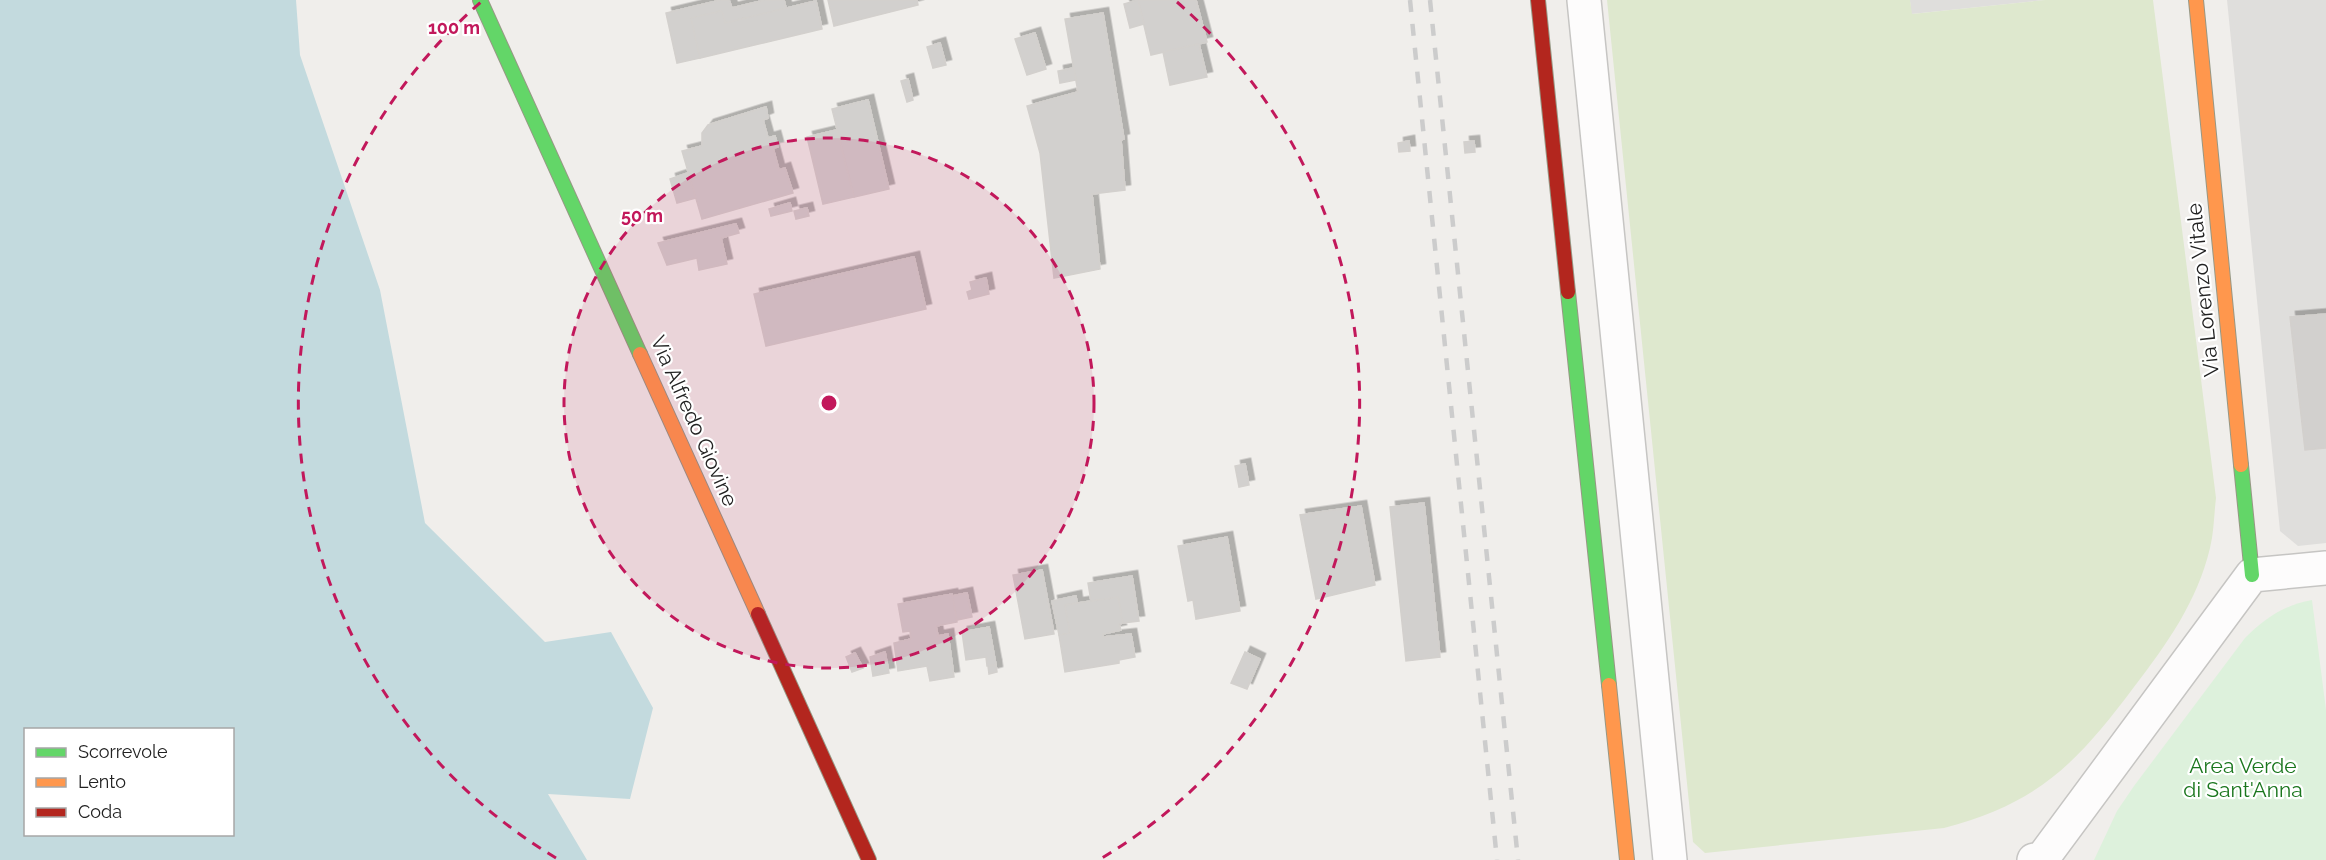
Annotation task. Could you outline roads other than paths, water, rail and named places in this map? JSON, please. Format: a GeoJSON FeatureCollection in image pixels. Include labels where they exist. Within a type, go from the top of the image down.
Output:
{"type":"FeatureCollection","features":[{"type":"Feature","properties":{"kind":"street","name":"Via Alfredo Giovine"},"geometry":{"type":"LineString","coordinates":[[480,0],[869,860]]}},
{"type":"Feature","properties":{"kind":"street"},"geometry":{"type":"LineString","coordinates":[[1538,0],[1627,860]]}},
{"type":"Feature","properties":{"kind":"street"},"geometry":{"type":"LineString","coordinates":[[1584,0],[1670,860]]}},
{"type":"Feature","properties":{"kind":"street","name":"Via Lorenzo Vitale"},"geometry":{"type":"LineString","coordinates":[[2196,0],[2252,575]]}},
{"type":"Feature","properties":{"kind":"street"},"geometry":{"type":"LineString","coordinates":[[2039,860],[2252,575],[2326,568]]}},
{"type":"Feature","properties":{"kind":"water"},"geometry":{"type":"Polygon","coordinates":[[[0,0],[296,0],[300,55],[380,290],[425,523],[545,642],[611,632],[653,708],[630,799],[548,794],[587,860],[0,860],[0,0]]]}},
{"type":"Feature","properties":{"kind":"railway"},"geometry":{"type":"LineString","coordinates":[[1410,0],[1497,860]]}},
{"type":"Feature","properties":{"kind":"railway"},"geometry":{"type":"LineString","coordinates":[[1430,0],[1518,860]]}},
{"type":"Feature","properties":{"kind":"park label","name":"Area Verde di Sant'Anna"},"geometry":{"type":"Point","coordinates":[2243,778]}}]}
